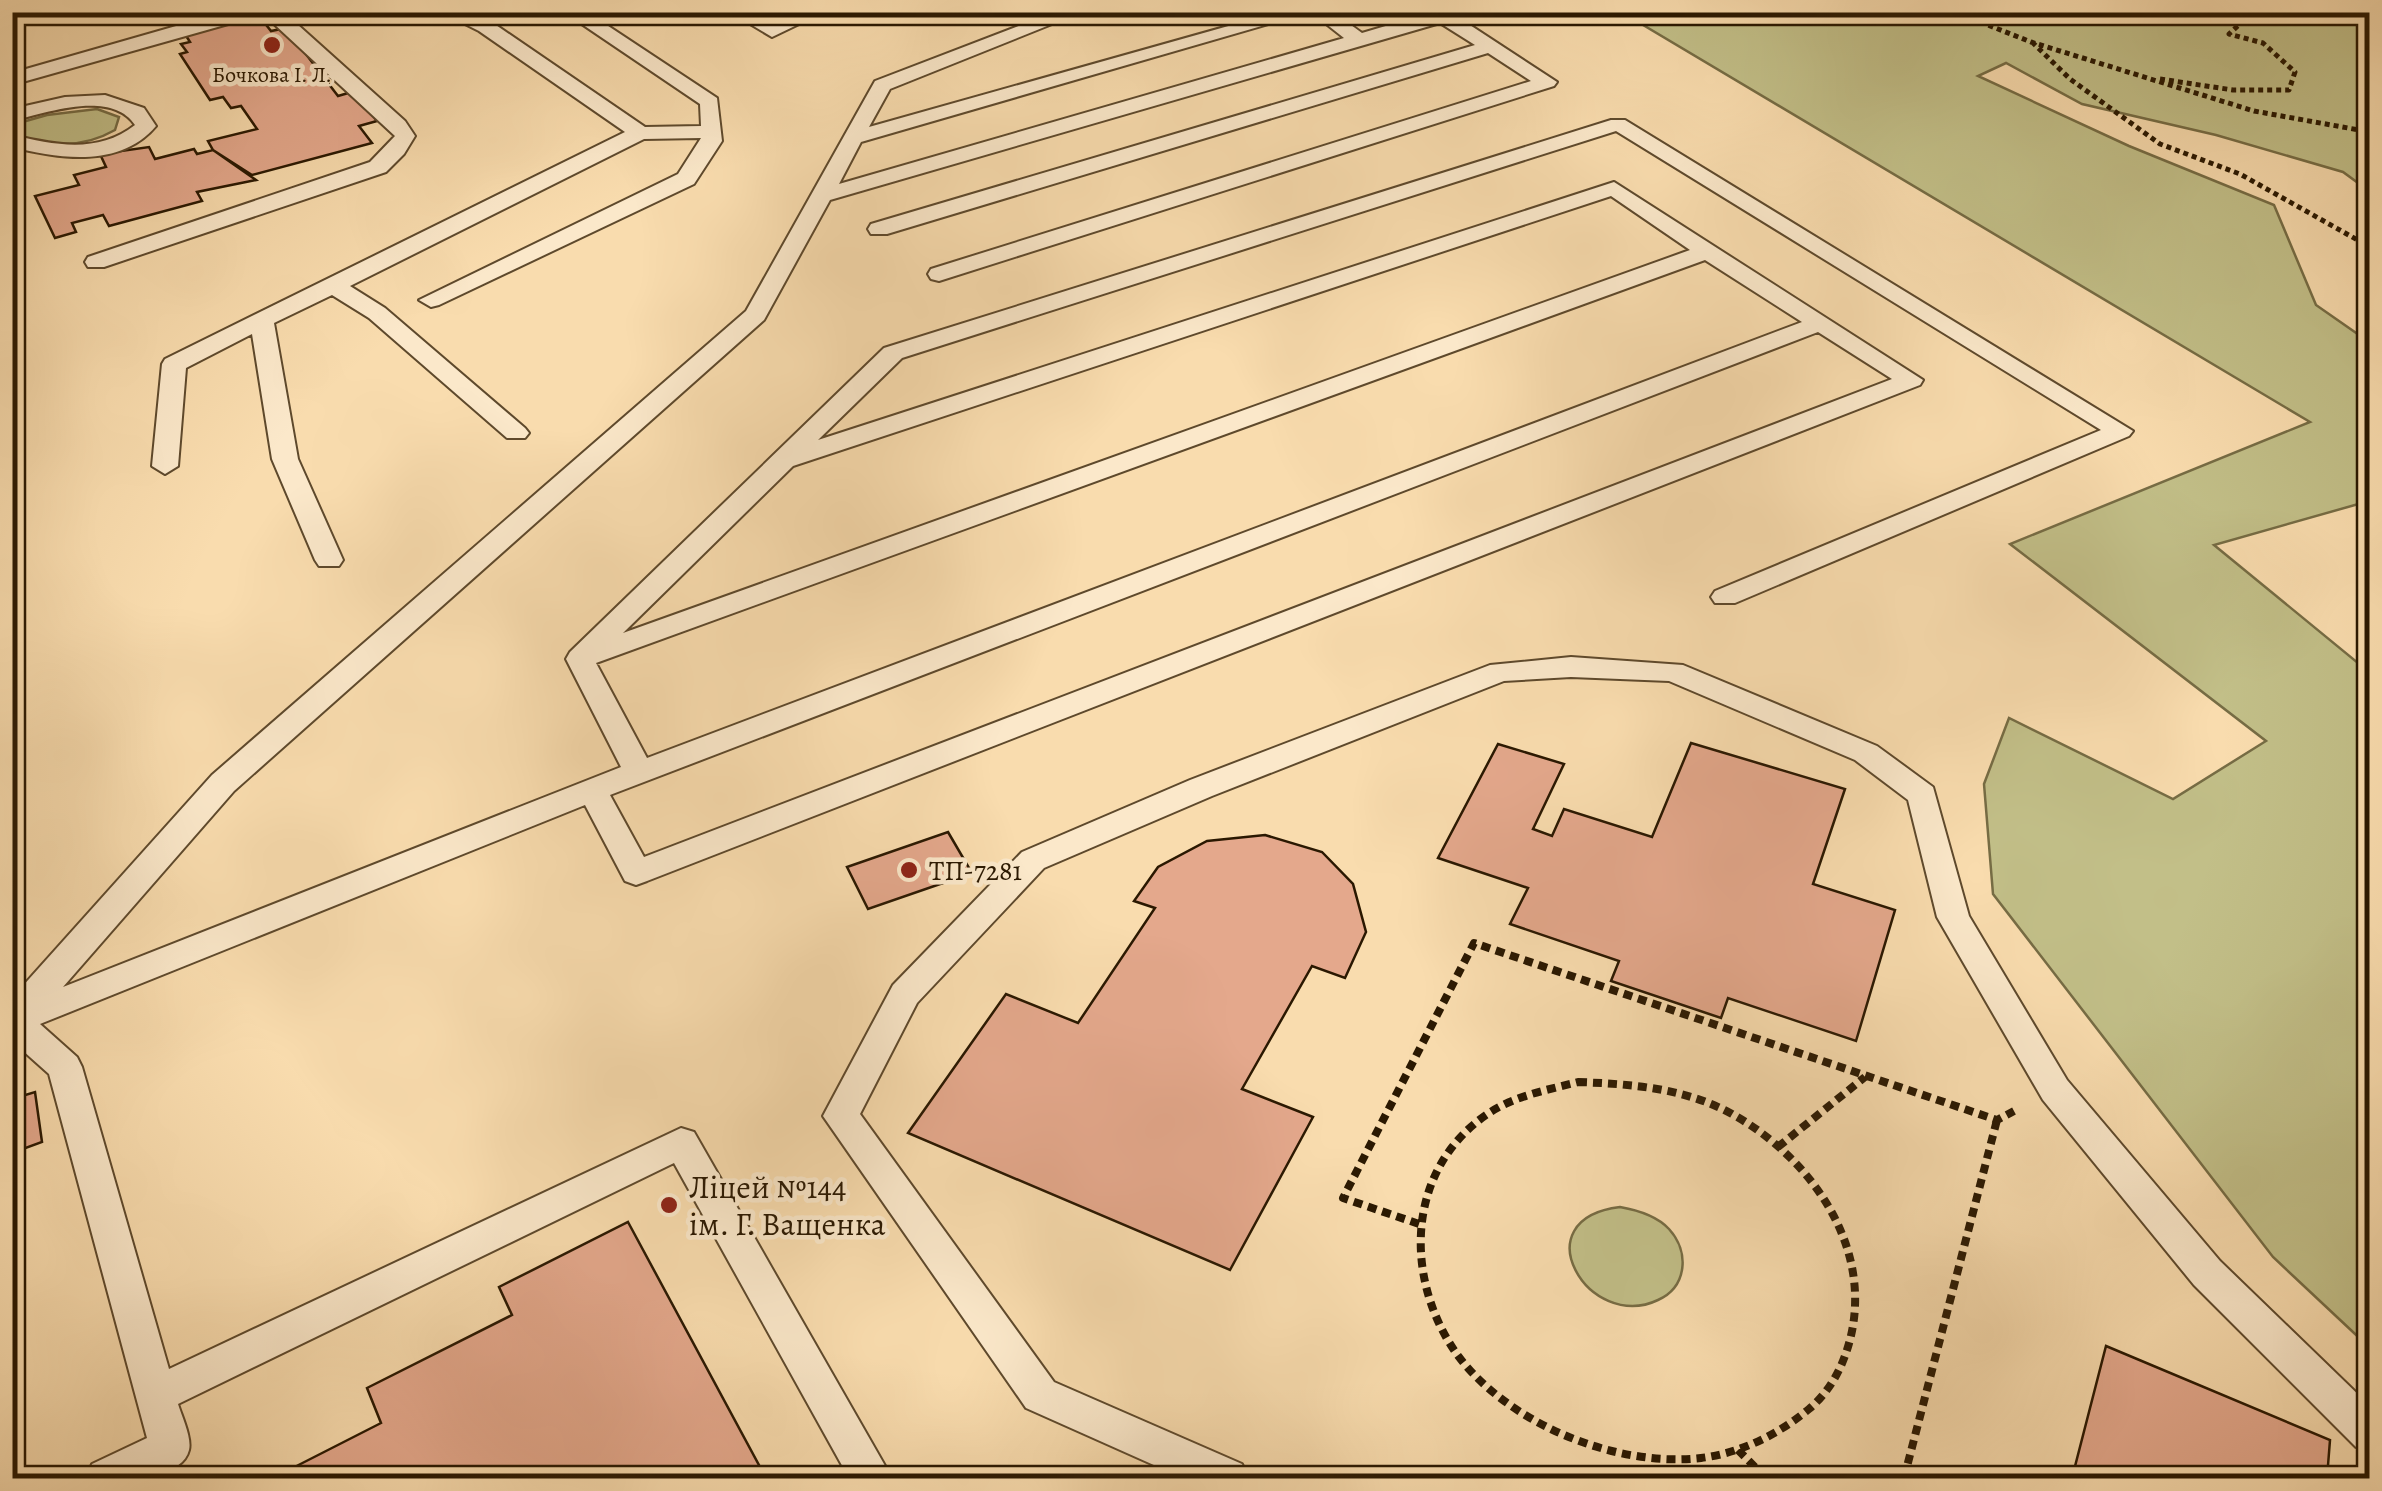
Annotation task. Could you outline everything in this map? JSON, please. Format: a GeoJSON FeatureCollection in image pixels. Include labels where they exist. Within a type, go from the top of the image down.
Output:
{"type":"FeatureCollection","features":[{"type":"Feature","properties":{"kind":"lane"},"geometry":{"type":"LineString","coordinates":[[12,17],[22,12]]}},
{"type":"Feature","properties":{"kind":"lane"},"geometry":{"type":"LineString","coordinates":[[12,79],[248,12]]}},
{"type":"Feature","properties":{"kind":"lane"},"geometry":{"type":"LineString","coordinates":[[96,262],[332,186],[378,167],[398,150],[405,136],[398,125],[281,20],[258,12]]}},
{"type":"Feature","properties":{"kind":"lane"},"geometry":{"type":"LineString","coordinates":[[450,12],[486,27],[640,133]]}},
{"type":"Feature","properties":{"kind":"lane"},"geometry":{"type":"LineString","coordinates":[[432,300],[686,179],[712,141],[710,102],[574,12]]}},
{"type":"Feature","properties":{"kind":"lane"},"geometry":{"type":"LineString","coordinates":[[739,12],[772,31],[815,12]]}},
{"type":"Feature","properties":{"kind":"lane"},"geometry":{"type":"LineString","coordinates":[[13,1021],[223,783],[756,315],[882,85],[1052,20],[1051,12]]}},
{"type":"Feature","properties":{"kind":"lane"},"geometry":{"type":"LineString","coordinates":[[850,139],[1301,12]]}},
{"type":"Feature","properties":{"kind":"lane"},"geometry":{"type":"LineString","coordinates":[[1320,12],[1360,40]]}},
{"type":"Feature","properties":{"kind":"lane"},"geometry":{"type":"LineString","coordinates":[[824,196],[1442,16],[1547,82],[938,274]]}},
{"type":"Feature","properties":{"kind":"lane"},"geometry":{"type":"LineString","coordinates":[[879,229],[1492,46]]}},
{"type":"Feature","properties":{"kind":"lane"},"geometry":{"type":"LineString","coordinates":[[12,115],[100,100],[128,106],[142,116],[146,126],[124,143],[76,153],[12,142]]}},
{"type":"Feature","properties":{"kind":"lane"},"geometry":{"type":"LineString","coordinates":[[580,660],[893,353],[1618,124],[2120,432],[1725,598]]}},
{"type":"Feature","properties":{"kind":"lane"},"geometry":{"type":"LineString","coordinates":[[165,466],[174,364],[640,133],[712,132]]}},
{"type":"Feature","properties":{"kind":"lane"},"geometry":{"type":"LineString","coordinates":[[592,790],[636,873],[1911,380],[1707,252],[1614,188],[781,461]]}},
{"type":"Feature","properties":{"kind":"lane"},"geometry":{"type":"LineString","coordinates":[[580,660],[1707,252]]}},
{"type":"Feature","properties":{"kind":"lane"},"geometry":{"type":"LineString","coordinates":[[333,286],[377,313],[516,434]]}},
{"type":"Feature","properties":{"kind":"lane"},"geometry":{"type":"LineString","coordinates":[[262,321],[285,459],[329,560]]}},
{"type":"Feature","properties":{"kind":"lane"},"geometry":{"type":"LineString","coordinates":[[13,1021],[592,790],[1820,323]]}},
{"type":"Feature","properties":{"kind":"lane"},"geometry":{"type":"LineString","coordinates":[[580,660],[640,772]]}},
{"type":"Feature","properties":{"kind":"lane"},"geometry":{"type":"LineString","coordinates":[[1228,1478],[1040,1395],[841,1116],[905,994],[1032,860],[1201,788],[1500,672],[1571,667],[1673,672],[1866,752],[1922,795],[1953,917],[2056,1090],[2207,1273],[2370,1434]]}},
{"type":"Feature","properties":{"kind":"lane"},"geometry":{"type":"LineString","coordinates":[[13,1021],[65,1067],[170,1447],[107,1478]]}},
{"type":"Feature","properties":{"kind":"lane"},"geometry":{"type":"LineString","coordinates":[[156,1395],[680,1142],[871,1478]]}},
{"type":"Feature","properties":{"kind":"path"},"geometry":{"type":"LineString","coordinates":[[1954,12],[2031,42],[2254,112],[2370,132]]}},
{"type":"Feature","properties":{"kind":"path"},"geometry":{"type":"LineString","coordinates":[[2139,76],[2233,90],[2289,90],[2295,72],[2264,44],[2228,34],[2243,21],[2208,12]]}},
{"type":"Feature","properties":{"kind":"path"},"geometry":{"type":"LineString","coordinates":[[2031,42],[2070,79],[2160,144],[2240,174],[2370,247]]}},
{"type":"Feature","properties":{"kind":"path"},"geometry":{"type":"LineString","coordinates":[[1419,1224],[1343,1198],[1474,944],[1997,1120],[2056,1090]]}},
{"type":"Feature","properties":{"kind":"path"},"geometry":{"type":"LineString","coordinates":[[1778,1146],[1865,1077]]}},
{"type":"Feature","properties":{"kind":"path"},"geometry":{"type":"LineString","coordinates":[[1630,1083],[1683,1094],[1733,1114],[1778,1146],[1816,1185],[1842,1230],[1855,1279],[1855,1328],[1841,1368],[1816,1403],[1781,1431],[1738,1450],[1689,1459],[1636,1458],[1584,1445],[1534,1422],[1490,1390],[1448,1338],[1432,1310],[1420,1266],[1419,1224],[1429,1185],[1452,1146],[1486,1114],[1529,1094],[1562,1086],[1630,1083]]}},
{"type":"Feature","properties":{"kind":"path"},"geometry":{"type":"LineString","coordinates":[[1904,1478],[1997,1120]]}},
{"type":"Feature","properties":{"kind":"path"},"geometry":{"type":"LineString","coordinates":[[1738,1450],[1766,1478]]}},
{"type":"Feature","properties":{"kind":"shaded area"},"geometry":{"type":"Polygon","coordinates":[[[1623,13],[2369,13],[2369,191],[2343,172],[2216,135],[2082,104],[2006,63],[1978,76],[2129,146],[2274,205],[2316,305],[2369,342],[2369,501],[2214,545],[2369,672],[2369,1347],[2273,1257],[1993,894],[1984,784],[2009,718],[2173,799],[2266,741],[2010,544],[2310,422],[1623,13]]]}},
{"type":"Feature","properties":{"kind":"shaded area"},"geometry":{"type":"Polygon","coordinates":[[[97,109],[119,117],[115,130],[90,141],[52,143],[13,134],[12,125],[47,115],[97,109]]]}},
{"type":"Feature","properties":{"kind":"shaded area"},"geometry":{"type":"Polygon","coordinates":[[[1620,1207],[1658,1220],[1676,1238],[1682,1258],[1680,1278],[1658,1300],[1632,1306],[1609,1301],[1589,1288],[1576,1270],[1570,1250],[1574,1231],[1590,1216],[1620,1207]]]}},
{"type":"Feature","properties":{"kind":"building"},"geometry":{"type":"Polygon","coordinates":[[[260,17],[271,31],[286,28],[338,96],[355,91],[377,121],[359,126],[372,143],[252,175],[213,150],[208,141],[257,129],[241,106],[231,108],[223,97],[210,100],[180,54],[187,52],[181,44],[190,42],[185,34],[260,17]]]}},
{"type":"Feature","properties":{"kind":"building"},"geometry":{"type":"Polygon","coordinates":[[[149,147],[155,159],[194,149],[197,154],[213,150],[256,180],[197,192],[202,201],[109,226],[103,215],[72,223],[76,232],[55,238],[35,196],[79,185],[74,175],[106,167],[100,154],[149,147]]]}},
{"type":"Feature","properties":{"kind":"building"},"geometry":{"type":"Polygon","coordinates":[[[1691,743],[1845,789],[1813,884],[1895,910],[1856,1041],[1728,998],[1721,1018],[1611,981],[1619,961],[1510,924],[1528,888],[1438,858],[1498,744],[1564,764],[1533,829],[1552,836],[1564,809],[1652,837],[1691,743]]]}},
{"type":"Feature","properties":{"kind":"building","name":"ТП-7281"},"geometry":{"type":"Polygon","coordinates":[[[948,832],[972,873],[868,909],[847,867],[948,832]]]}},
{"type":"Feature","properties":{"kind":"building"},"geometry":{"type":"Polygon","coordinates":[[[1265,835],[1322,852],[1353,884],[1366,932],[1345,978],[1312,966],[1242,1089],[1313,1117],[1230,1270],[908,1133],[1006,994],[1078,1023],[1155,908],[1134,901],[1158,867],[1207,841],[1265,835]]]}},
{"type":"Feature","properties":{"kind":"building"},"geometry":{"type":"Polygon","coordinates":[[[35,1092],[42,1142],[12,1153],[12,1099],[35,1092]]]}},
{"type":"Feature","properties":{"kind":"building"},"geometry":{"type":"Polygon","coordinates":[[[628,1222],[766,1478],[273,1478],[381,1423],[367,1388],[512,1315],[499,1287],[628,1222]]]}},
{"type":"Feature","properties":{"kind":"building"},"geometry":{"type":"Polygon","coordinates":[[[2106,1346],[2330,1440],[2327,1478],[2072,1478],[2106,1346]]]}},
{"type":"Feature","properties":{"kind":"place","name":"Бочкова І. Л."},"geometry":{"type":"Point","coordinates":[272,45]}},
{"type":"Feature","properties":{"kind":"place","name":"ТП-7281"},"geometry":{"type":"Point","coordinates":[909,870]}},
{"type":"Feature","properties":{"kind":"place","name":"Ліцей №144 ім. Г. Ващенка"},"geometry":{"type":"Point","coordinates":[669,1205]}}]}
